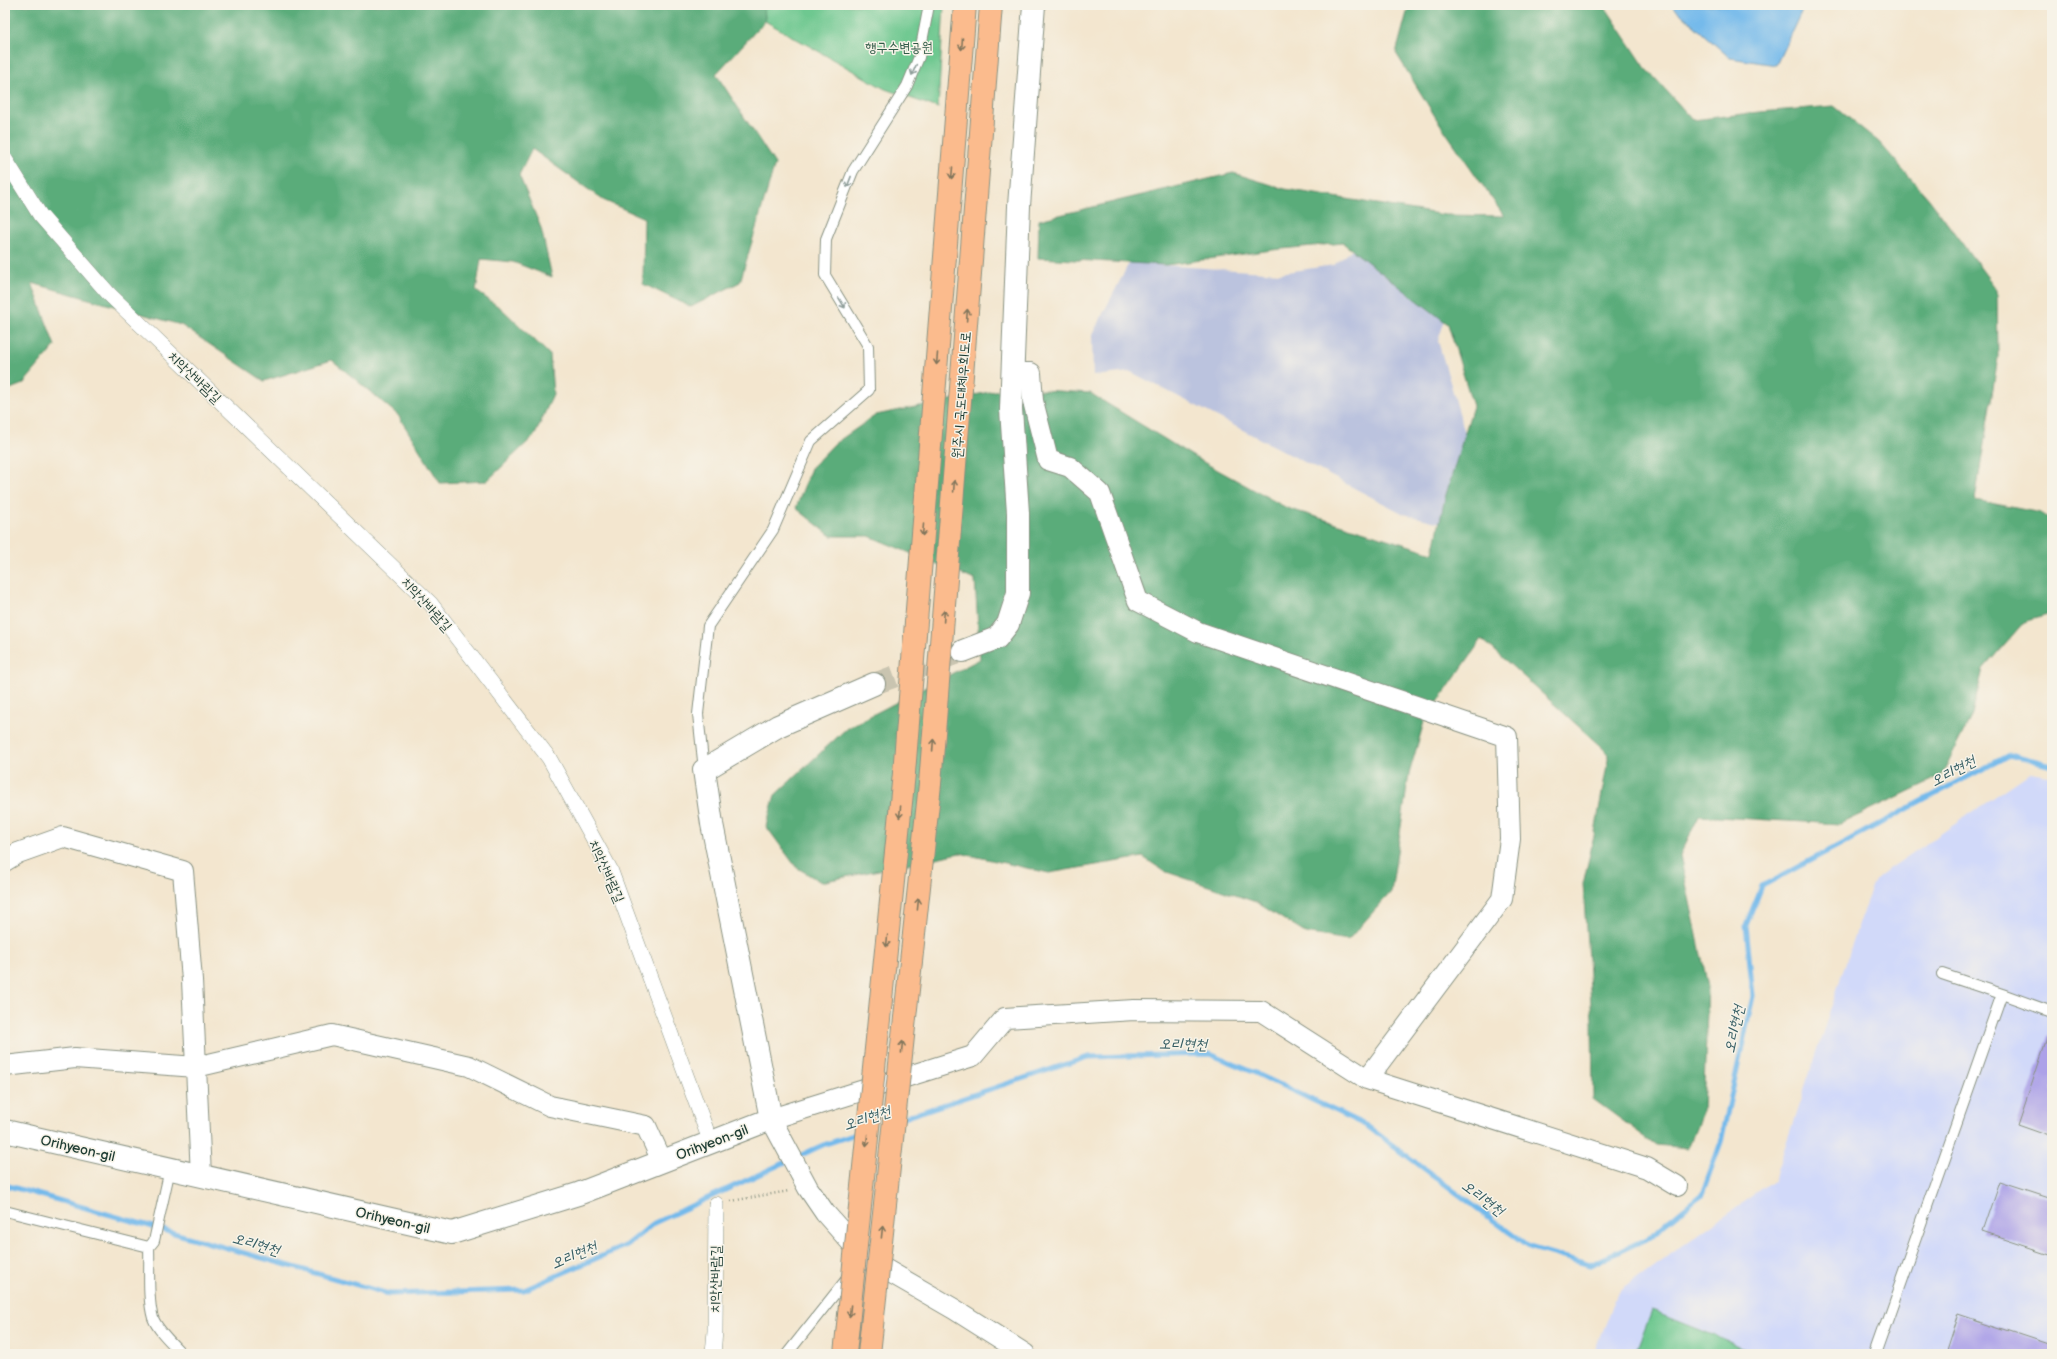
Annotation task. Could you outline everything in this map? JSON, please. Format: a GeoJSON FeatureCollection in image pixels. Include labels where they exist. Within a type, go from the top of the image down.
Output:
{"type":"FeatureCollection","features":[{"type":"Feature","properties":{"kind":"highway","name":"원주시 국도대체우회도로"},"geometry":{"type":"LineString","coordinates":[[845,1354],[904,773],[965,5]]}},
{"type":"Feature","properties":{"kind":"highway","name":"원주시 국도대체우회도로"},"geometry":{"type":"LineString","coordinates":[[869,1354],[930,784],[991,5]]}},
{"type":"Feature","properties":{"kind":"street"},"geometry":{"type":"LineString","coordinates":[[963,651],[997,638],[1008,624],[1018,593],[1018,513],[1010,409],[1019,206],[1034,5]]}},
{"type":"Feature","properties":{"kind":"street","name":"치악산바람길"},"geometry":{"type":"LineString","coordinates":[[5,159],[40,215],[109,294],[431,604],[549,758],[610,869],[711,1142]]}},
{"type":"Feature","properties":{"kind":"street"},"geometry":{"type":"LineString","coordinates":[[1012,373],[1032,373],[1033,401],[1048,460],[1070,467],[1100,493],[1138,601],[1198,632],[1507,737],[1510,839],[1502,899],[1367,1079]]}},
{"type":"Feature","properties":{"kind":"street"},"geometry":{"type":"LineString","coordinates":[[874,684],[778,726],[704,770],[712,824],[771,1120],[806,1185],[825,1213],[864,1257],[954,1309],[1025,1354]]}},
{"type":"Feature","properties":{"kind":"street"},"geometry":{"type":"LineString","coordinates":[[5,861],[18,853],[63,837],[183,871],[192,980],[201,1176]]}},
{"type":"Feature","properties":{"kind":"street"},"geometry":{"type":"LineString","coordinates":[[771,1120],[973,1056],[1005,1018],[1134,1010],[1261,1011],[1367,1079],[1647,1168],[1677,1186]]}},
{"type":"Feature","properties":{"kind":"street"},"geometry":{"type":"LineString","coordinates":[[5,1066],[75,1058],[196,1067],[332,1035],[470,1066],[550,1106],[646,1126],[662,1162]]}},
{"type":"Feature","properties":{"kind":"street","name":"Orihyeon-gil"},"geometry":{"type":"LineString","coordinates":[[5,1131],[169,1177],[201,1176],[452,1233],[578,1194],[771,1120]]}},
{"type":"Feature","properties":{"kind":"street","name":"치악산바람길"},"geometry":{"type":"LineString","coordinates":[[713,1354],[715,1331],[716,1204]]}},
{"type":"Feature","properties":{"kind":"lane"},"geometry":{"type":"LineString","coordinates":[[704,770],[698,714],[708,626],[773,530],[812,441],[869,390],[868,346],[825,275],[826,239],[853,171],[910,79],[920,57],[929,5]]}},
{"type":"Feature","properties":{"kind":"lane"},"geometry":{"type":"LineString","coordinates":[[1942,974],[2052,1012]]}},
{"type":"Feature","properties":{"kind":"lane"},"geometry":{"type":"LineString","coordinates":[[1875,1354],[2002,994]]}},
{"type":"Feature","properties":{"kind":"lane"},"geometry":{"type":"LineString","coordinates":[[169,1177],[152,1244],[151,1302],[153,1318],[159,1328],[182,1354]]}},
{"type":"Feature","properties":{"kind":"lane"},"geometry":{"type":"LineString","coordinates":[[5,1211],[152,1244]]}},
{"type":"Feature","properties":{"kind":"lane"},"geometry":{"type":"LineString","coordinates":[[787,1354],[864,1257]]}},
{"type":"Feature","properties":{"kind":"path"},"geometry":{"type":"LineString","coordinates":[[716,1204],[806,1185]]}},
{"type":"Feature","properties":{"kind":"shaded area"},"geometry":{"type":"Polygon","coordinates":[[[1372,234],[1450,304],[1438,341],[1477,474],[1453,526],[1404,514],[1131,372],[1093,376],[1092,335],[1129,263],[1280,273],[1334,265],[1372,234]]]}},
{"type":"Feature","properties":{"kind":"shaded area"},"geometry":{"type":"Polygon","coordinates":[[[2031,772],[2052,776],[2052,1354],[1594,1354],[1618,1292],[1774,1180],[1866,902],[1876,878],[2031,772]]]}},
{"type":"Feature","properties":{"kind":"green space"},"geometry":{"type":"Polygon","coordinates":[[[5,5],[764,5],[765,21],[716,74],[775,164],[740,282],[691,307],[643,284],[644,218],[603,200],[532,149],[519,175],[541,228],[552,277],[513,262],[481,259],[476,291],[502,309],[550,355],[553,394],[535,435],[487,481],[440,483],[398,415],[332,360],[264,381],[181,325],[32,283],[55,346],[23,384],[5,391],[5,5]]]}},
{"type":"Feature","properties":{"kind":"green space","name":"행구수변공원"},"geometry":{"type":"Polygon","coordinates":[[[764,5],[944,5],[938,108],[885,89],[765,21],[764,5]]]}},
{"type":"Feature","properties":{"kind":"green space"},"geometry":{"type":"Polygon","coordinates":[[[1409,5],[1604,5],[1645,67],[1693,120],[1760,112],[1834,106],[1879,142],[1929,199],[1997,290],[1998,357],[1975,500],[2041,513],[2052,520],[2052,614],[2024,622],[1983,669],[1972,715],[1941,776],[1840,824],[1699,816],[1680,855],[1708,987],[1703,1111],[1688,1148],[1656,1145],[1593,1099],[1592,1020],[1583,884],[1595,832],[1609,754],[1482,639],[1424,722],[1409,774],[1391,892],[1348,940],[1305,933],[1256,902],[1164,871],[1143,857],[1049,873],[960,853],[821,882],[796,867],[766,826],[775,795],[847,728],[980,659],[975,580],[869,536],[831,536],[796,508],[811,468],[834,444],[876,415],[1009,388],[1090,393],[1194,457],[1287,508],[1433,553],[1445,498],[1473,406],[1448,324],[1343,243],[1272,250],[1166,265],[1038,258],[1039,220],[1233,173],[1285,189],[1445,215],[1504,216],[1436,118],[1396,53],[1409,5]]]}},
{"type":"Feature","properties":{"kind":"green space"},"geometry":{"type":"Polygon","coordinates":[[[1652,1311],[1759,1354],[1635,1354],[1652,1311]]]}},
{"type":"Feature","properties":{"kind":"water"},"geometry":{"type":"Polygon","coordinates":[[[1671,5],[1804,6],[1776,65],[1730,58],[1671,5]]]}},
{"type":"Feature","properties":{"kind":"building"},"geometry":{"type":"Polygon","coordinates":[[[2049,1033],[2052,1035],[2052,1137],[2018,1125],[2049,1033]]]}},
{"type":"Feature","properties":{"kind":"building"},"geometry":{"type":"Polygon","coordinates":[[[2000,1182],[2052,1199],[2052,1255],[1983,1232],[2000,1182]]]}},
{"type":"Feature","properties":{"kind":"building"},"geometry":{"type":"Polygon","coordinates":[[[1958,1314],[2052,1345],[2052,1354],[1945,1354],[1958,1314]]]}},
{"type":"Feature","properties":{"kind":"waterway","name":"오리현천"},"geometry":{"type":"LineString","coordinates":[[900,1119],[1088,1057],[1210,1054],[1253,1072],[1367,1126],[1529,1247],[1590,1265],[1648,1238],[1702,1194],[1721,1142],[1753,996],[1746,925],[1762,886],[2009,755],[2052,766]]}},
{"type":"Feature","properties":{"kind":"waterway","name":"오리현천"},"geometry":{"type":"LineString","coordinates":[[797,1157],[823,1145],[862,1132]]}},
{"type":"Feature","properties":{"kind":"waterway","name":"오리현천"},"geometry":{"type":"LineString","coordinates":[[5,1185],[389,1294],[524,1290],[627,1245],[654,1223],[790,1160]]}},
{"type":"Feature","properties":{"kind":"tunnel"},"geometry":{"type":"LineString","coordinates":[[874,684],[963,651]]}}]}
